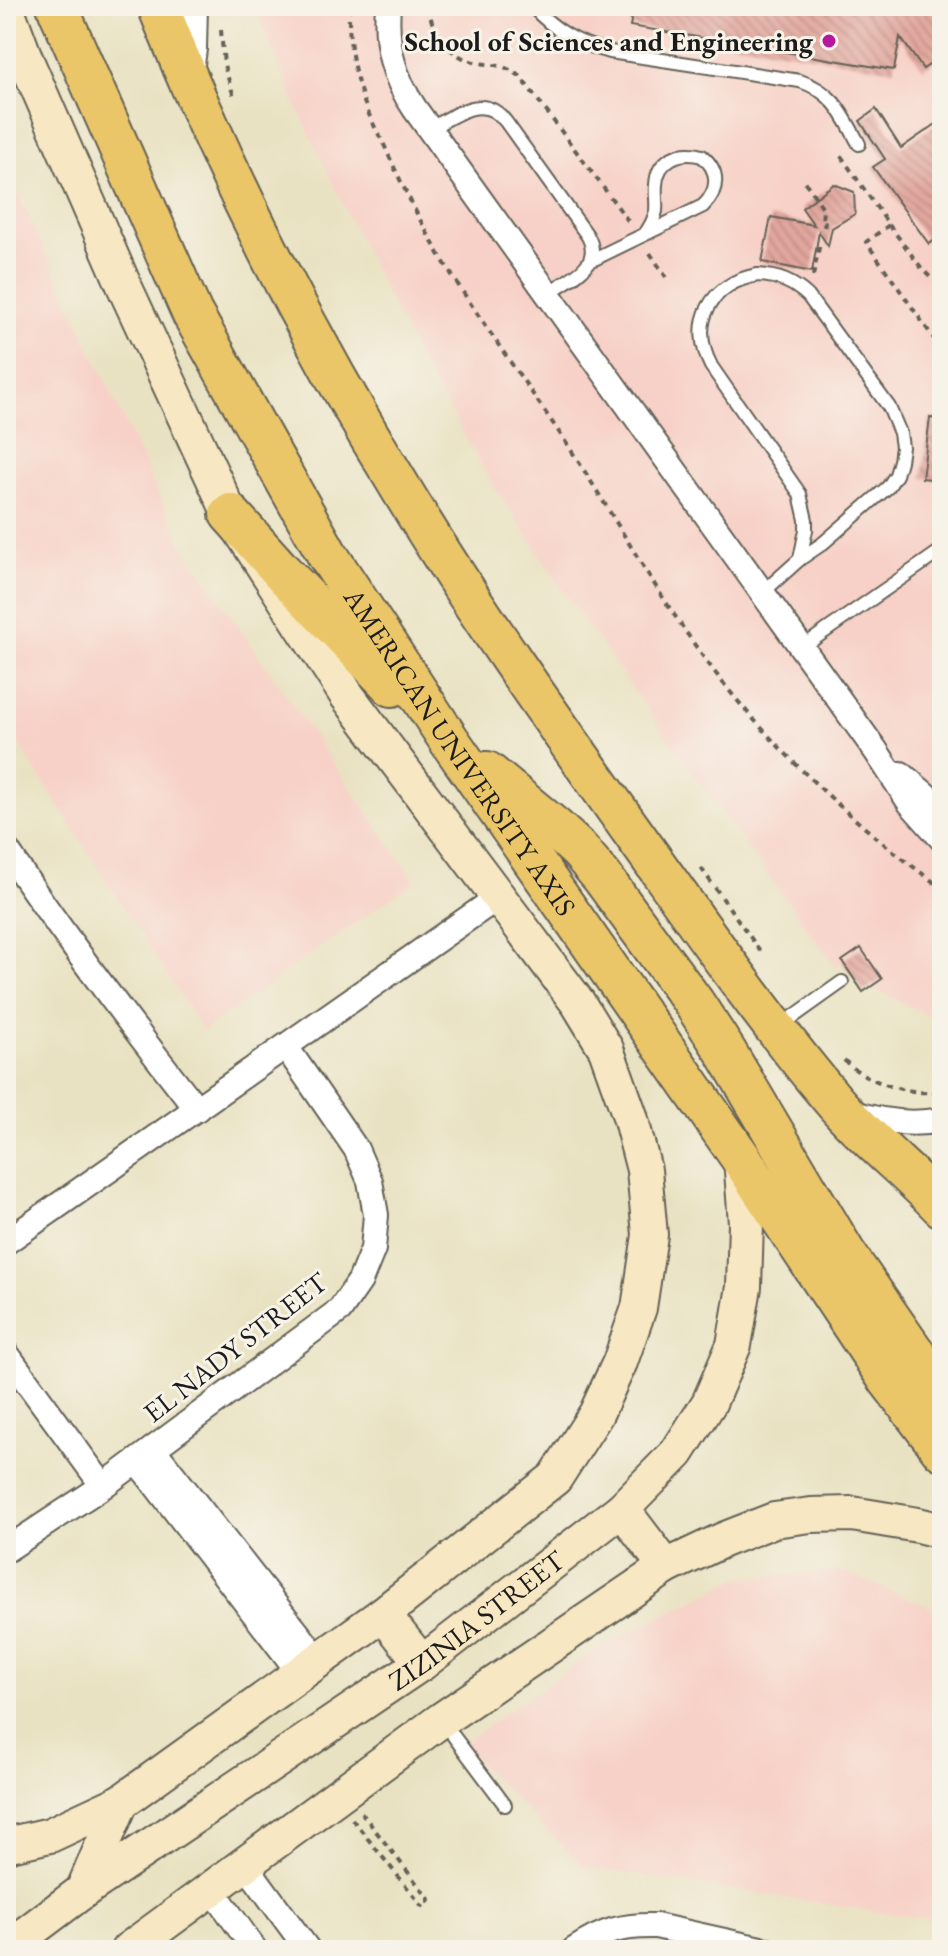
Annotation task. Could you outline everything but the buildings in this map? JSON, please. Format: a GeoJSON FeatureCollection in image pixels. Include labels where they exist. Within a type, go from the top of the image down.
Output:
{"type":"FeatureCollection","features":[{"type":"Feature","properties":{"kind":"main road"},"geometry":{"type":"LineString","coordinates":[[158,6],[189,86],[266,246],[327,362],[405,496],[484,620],[568,743],[776,1029],[842,1110],[942,1207]]}},
{"type":"Feature","properties":{"kind":"main road"},"geometry":{"type":"LineString","coordinates":[[6,7],[16,64],[230,514],[346,694],[578,1003],[606,1049],[630,1116],[644,1170],[650,1235],[639,1308],[620,1362],[596,1414],[555,1478],[383,1614],[121,1802],[50,1835],[6,1845]]}},
{"type":"Feature","properties":{"kind":"main road","name":"AMERICAN UNIVERSITY AXIS"},"geometry":{"type":"LineString","coordinates":[[59,7],[192,313],[327,554],[449,740],[741,1158],[888,1379],[942,1450]]}},
{"type":"Feature","properties":{"kind":"main road"},"geometry":{"type":"LineString","coordinates":[[230,514],[337,630],[449,740],[555,828],[602,877],[718,1040],[845,1253],[942,1388]]}},
{"type":"Feature","properties":{"kind":"main road","name":"ZIZINIA STREET"},"geometry":{"type":"LineString","coordinates":[[6,1949],[83,1891],[422,1663],[622,1509],[677,1453],[709,1403],[734,1345],[744,1287],[746,1223],[741,1158]]}},
{"type":"Feature","properties":{"kind":"main road"},"geometry":{"type":"LineString","coordinates":[[622,1509],[666,1567]]}},
{"type":"Feature","properties":{"kind":"main road"},"geometry":{"type":"LineString","coordinates":[[128,1950],[441,1720],[666,1567],[774,1520],[811,1515],[852,1514],[942,1531]]}},
{"type":"Feature","properties":{"kind":"main road"},"geometry":{"type":"LineString","coordinates":[[383,1614],[422,1663]]}},
{"type":"Feature","properties":{"kind":"main road"},"geometry":{"type":"LineString","coordinates":[[83,1891],[121,1802]]}},
{"type":"Feature","properties":{"kind":"street"},"geometry":{"type":"LineString","coordinates":[[189,86],[195,6]]}},
{"type":"Feature","properties":{"kind":"street"},"geometry":{"type":"LineString","coordinates":[[388,6],[387,34],[393,66],[406,96],[876,751],[910,803],[942,839]]}},
{"type":"Feature","properties":{"kind":"street"},"geometry":{"type":"LineString","coordinates":[[876,751],[942,809]]}},
{"type":"Feature","properties":{"kind":"street"},"geometry":{"type":"LineString","coordinates":[[6,849],[116,1005],[197,1109]]}},
{"type":"Feature","properties":{"kind":"street"},"geometry":{"type":"LineString","coordinates":[[6,1242],[497,898]]}},
{"type":"Feature","properties":{"kind":"street","name":"EL NADY STREET"},"geometry":{"type":"LineString","coordinates":[[6,1550],[103,1486],[340,1310],[360,1281],[373,1249],[376,1215],[370,1181],[356,1149],[286,1047]]}},
{"type":"Feature","properties":{"kind":"street"},"geometry":{"type":"LineString","coordinates":[[842,1110],[905,1124],[942,1120]]}},
{"type":"Feature","properties":{"kind":"street"},"geometry":{"type":"LineString","coordinates":[[6,1353],[103,1486]]}},
{"type":"Feature","properties":{"kind":"street"},"geometry":{"type":"LineString","coordinates":[[145,1455],[309,1666]]}},
{"type":"Feature","properties":{"kind":"street"},"geometry":{"type":"LineString","coordinates":[[245,1864],[308,1950]]}},
{"type":"Feature","properties":{"kind":"street"},"geometry":{"type":"LineString","coordinates":[[212,1889],[255,1950]]}},
{"type":"Feature","properties":{"kind":"street"},"geometry":{"type":"LineString","coordinates":[[574,1950],[608,1931],[656,1926],[765,1950]]}},
{"type":"Feature","properties":{"kind":"lane"},"geometry":{"type":"LineString","coordinates":[[532,6],[566,36],[588,46],[813,85],[834,101],[859,144]]}},
{"type":"Feature","properties":{"kind":"lane"},"geometry":{"type":"LineString","coordinates":[[429,129],[473,107],[483,106],[500,114],[590,240],[593,253],[590,261],[548,293]]}},
{"type":"Feature","properties":{"kind":"lane"},"geometry":{"type":"LineString","coordinates":[[590,261],[692,213],[703,206],[716,184],[709,161],[702,156],[684,153],[676,155],[661,167],[656,184],[654,219],[642,236]]}},
{"type":"Feature","properties":{"kind":"lane"},"geometry":{"type":"LineString","coordinates":[[762,593],[888,487],[896,475],[902,447],[900,433],[889,407],[808,296],[794,284],[770,275],[746,277],[724,288],[708,307],[702,344],[711,366],[800,494],[806,530],[800,559]]}},
{"type":"Feature","properties":{"kind":"lane"},"geometry":{"type":"LineString","coordinates":[[801,648],[942,550]]}},
{"type":"Feature","properties":{"kind":"lane"},"geometry":{"type":"LineString","coordinates":[[776,1029],[842,982]]}},
{"type":"Feature","properties":{"kind":"lane"},"geometry":{"type":"LineString","coordinates":[[441,1720],[505,1805]]}},
{"type":"Feature","properties":{"kind":"path"},"geometry":{"type":"LineString","coordinates":[[349,6],[350,35],[359,87],[415,211],[461,290],[580,464],[677,620],[715,673],[778,747],[847,813],[942,888]]}},
{"type":"Feature","properties":{"kind":"path"},"geometry":{"type":"LineString","coordinates":[[429,6],[430,19],[438,35],[456,53],[479,63],[500,64],[520,76],[642,236],[666,277]]}},
{"type":"Feature","properties":{"kind":"path"},"geometry":{"type":"LineString","coordinates":[[220,21],[224,65],[238,108]]}},
{"type":"Feature","properties":{"kind":"path"},"geometry":{"type":"LineString","coordinates":[[841,156],[930,277],[942,280]]}},
{"type":"Feature","properties":{"kind":"path"},"geometry":{"type":"LineString","coordinates":[[805,182],[823,208],[824,227]]}},
{"type":"Feature","properties":{"kind":"path"},"geometry":{"type":"LineString","coordinates":[[889,225],[866,242],[942,350]]}},
{"type":"Feature","properties":{"kind":"path"},"geometry":{"type":"LineString","coordinates":[[808,296],[820,243]]}},
{"type":"Feature","properties":{"kind":"path"},"geometry":{"type":"LineString","coordinates":[[697,863],[767,960]]}},
{"type":"Feature","properties":{"kind":"path"},"geometry":{"type":"LineString","coordinates":[[837,1053],[852,1067],[882,1082],[916,1091],[942,1092]]}},
{"type":"Feature","properties":{"kind":"path"},"geometry":{"type":"LineString","coordinates":[[340,1794],[429,1899],[427,1906],[422,1906],[340,1794]]}},
{"type":"Feature","properties":{"kind":"shaded area"},"geometry":{"type":"Polygon","coordinates":[[[254,6],[942,6],[942,1022],[877,990],[873,985],[882,979],[861,948],[835,966],[567,596],[494,486],[421,362],[296,105],[254,6]]]}},
{"type":"Feature","properties":{"kind":"shaded area"},"geometry":{"type":"Polygon","coordinates":[[[6,168],[184,548],[415,881],[203,1031],[6,724],[6,168]]]}},
{"type":"Feature","properties":{"kind":"shaded area"},"geometry":{"type":"Polygon","coordinates":[[[841,1571],[942,1612],[942,1910],[925,1919],[584,1867],[460,1745],[602,1646],[738,1578],[841,1571]]]}},
{"type":"Feature","properties":{"kind":"place","name":"School of Sciences and Engineering"},"geometry":{"type":"Point","coordinates":[829,41]}}]}
